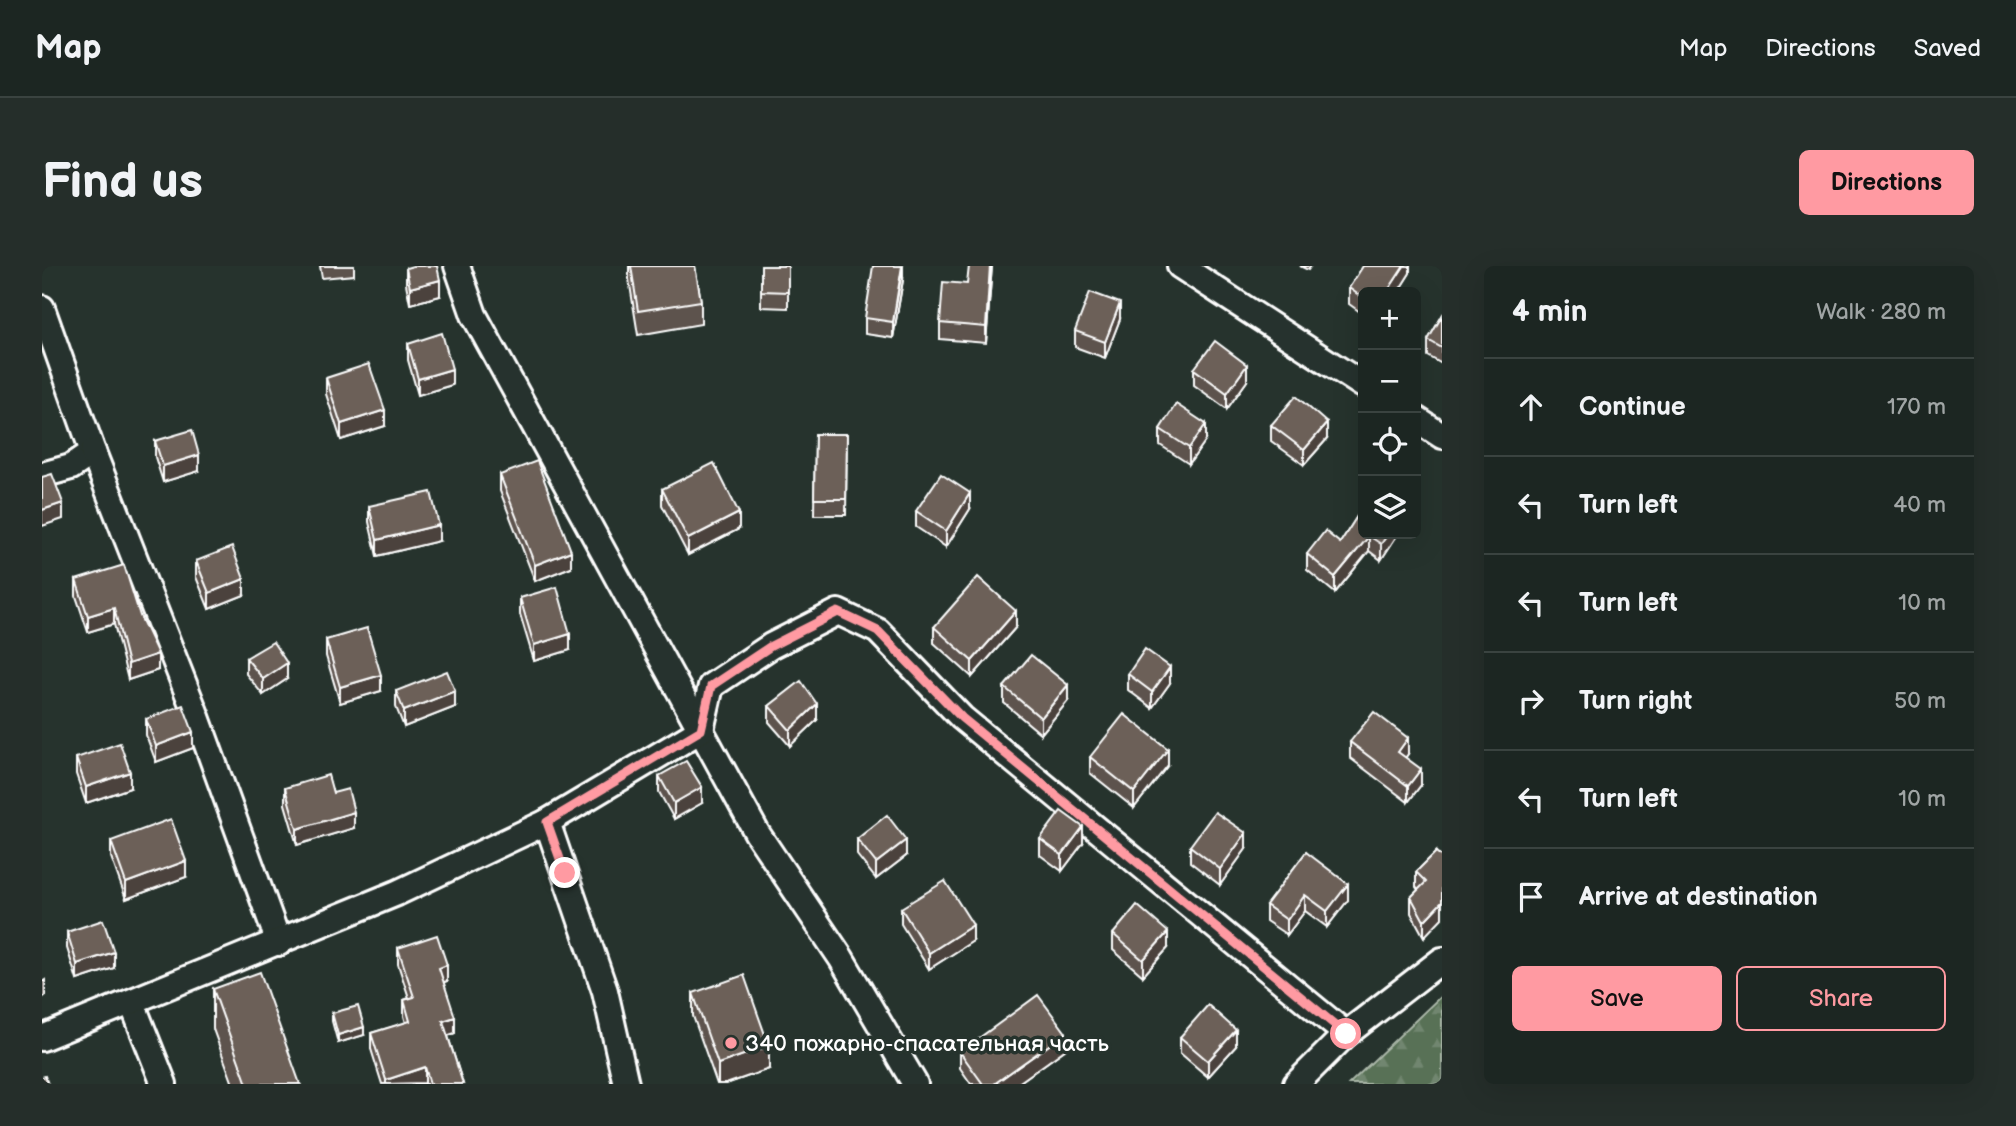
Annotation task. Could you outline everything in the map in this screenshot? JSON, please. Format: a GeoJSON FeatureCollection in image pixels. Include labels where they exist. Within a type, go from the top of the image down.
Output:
{"type":"FeatureCollection","features":[{"type":"Feature","properties":{"kind":"street"},"geometry":{"type":"LineString","coordinates":[[457,266],[474,315],[757,833],[841,958],[915,1084]]}},
{"type":"Feature","properties":{"kind":"street"},"geometry":{"type":"LineString","coordinates":[[1180,266],[1358,382]]}},
{"type":"Feature","properties":{"kind":"street"},"geometry":{"type":"LineString","coordinates":[[42,308],[93,452],[197,717],[279,943]]}},
{"type":"Feature","properties":{"kind":"street"},"geometry":{"type":"LineString","coordinates":[[1421,422],[1442,436]]}},
{"type":"Feature","properties":{"kind":"street"},"geometry":{"type":"LineString","coordinates":[[42,475],[71,467],[93,452]]}},
{"type":"Feature","properties":{"kind":"street"},"geometry":{"type":"LineString","coordinates":[[42,1038],[397,893],[547,822],[701,730],[711,686],[771,646],[838,612],[878,631],[962,718],[1346,1034]]}},
{"type":"Feature","properties":{"kind":"street"},"geometry":{"type":"LineString","coordinates":[[547,822],[605,991],[626,1084]]}},
{"type":"Feature","properties":{"kind":"street"},"geometry":{"type":"LineString","coordinates":[[1296,1084],[1346,1034],[1442,960]]}},
{"type":"Feature","properties":{"kind":"street"},"geometry":{"type":"LineString","coordinates":[[132,1003],[164,1084]]}},
{"type":"Feature","properties":{"kind":"green space"},"geometry":{"type":"Polygon","coordinates":[[[1442,995],[1442,1084],[1349,1084],[1442,995]]]}},
{"type":"Feature","properties":{"kind":"building"},"geometry":{"type":"Polygon","coordinates":[[[437,266],[440,280],[410,288],[406,268],[437,266]]]}},
{"type":"Feature","properties":{"kind":"building"},"geometry":{"type":"Polygon","coordinates":[[[631,266],[695,266],[701,301],[638,311],[631,266]]]}},
{"type":"Feature","properties":{"kind":"building"},"geometry":{"type":"Polygon","coordinates":[[[761,266],[788,266],[788,292],[761,291],[761,266]]]}},
{"type":"Feature","properties":{"kind":"building"},"geometry":{"type":"Polygon","coordinates":[[[873,266],[902,266],[893,322],[865,318],[873,266]]]}},
{"type":"Feature","properties":{"kind":"building"},"geometry":{"type":"Polygon","coordinates":[[[969,266],[990,266],[986,327],[940,323],[943,282],[967,284],[969,266]]]}},
{"type":"Feature","properties":{"kind":"building"},"geometry":{"type":"Polygon","coordinates":[[[1363,266],[1404,266],[1390,287],[1358,287],[1358,294],[1349,288],[1363,266]]]}},
{"type":"Feature","properties":{"kind":"building"},"geometry":{"type":"Polygon","coordinates":[[[1090,292],[1120,303],[1105,342],[1075,331],[1090,292]]]}},
{"type":"Feature","properties":{"kind":"building"},"geometry":{"type":"Polygon","coordinates":[[[1442,316],[1442,348],[1428,340],[1442,316]]]}},
{"type":"Feature","properties":{"kind":"building"},"geometry":{"type":"Polygon","coordinates":[[[442,333],[452,369],[418,379],[408,344],[442,333]]]}},
{"type":"Feature","properties":{"kind":"building"},"geometry":{"type":"Polygon","coordinates":[[[1215,341],[1247,365],[1227,393],[1194,369],[1215,341]]]}},
{"type":"Feature","properties":{"kind":"building"},"geometry":{"type":"Polygon","coordinates":[[[369,364],[385,410],[341,424],[326,378],[369,364]]]}},
{"type":"Feature","properties":{"kind":"building"},"geometry":{"type":"Polygon","coordinates":[[[1296,396],[1327,423],[1304,450],[1271,425],[1296,396]]]}},
{"type":"Feature","properties":{"kind":"building"},"geometry":{"type":"Polygon","coordinates":[[[1176,404],[1206,424],[1189,448],[1160,429],[1176,404]]]}},
{"type":"Feature","properties":{"kind":"building"},"geometry":{"type":"Polygon","coordinates":[[[192,430],[199,455],[163,466],[155,441],[192,430]]]}},
{"type":"Feature","properties":{"kind":"building"},"geometry":{"type":"Polygon","coordinates":[[[815,434],[847,434],[846,499],[814,499],[815,434]]]}},
{"type":"Feature","properties":{"kind":"building"},"geometry":{"type":"Polygon","coordinates":[[[537,461],[571,551],[535,565],[500,475],[537,461]]]}},
{"type":"Feature","properties":{"kind":"building"},"geometry":{"type":"Polygon","coordinates":[[[714,463],[739,513],[688,539],[662,489],[714,463]]]}},
{"type":"Feature","properties":{"kind":"building"},"geometry":{"type":"Polygon","coordinates":[[[52,474],[63,503],[42,510],[42,477],[52,474]]]}},
{"type":"Feature","properties":{"kind":"building"},"geometry":{"type":"Polygon","coordinates":[[[941,474],[970,493],[946,531],[916,511],[941,474]]]}},
{"type":"Feature","properties":{"kind":"building"},"geometry":{"type":"Polygon","coordinates":[[[431,492],[439,525],[377,540],[369,506],[431,492]]]}},
{"type":"Feature","properties":{"kind":"building"},"geometry":{"type":"Polygon","coordinates":[[[1358,515],[1358,539],[1367,539],[1335,577],[1307,554],[1325,531],[1340,543],[1358,515]]]}},
{"type":"Feature","properties":{"kind":"building"},"geometry":{"type":"Polygon","coordinates":[[[232,547],[244,579],[209,593],[196,561],[232,547]]]}},
{"type":"Feature","properties":{"kind":"building"},"geometry":{"type":"Polygon","coordinates":[[[124,565],[140,616],[158,654],[128,664],[114,608],[88,616],[76,580],[124,565]]]}},
{"type":"Feature","properties":{"kind":"building"},"geometry":{"type":"Polygon","coordinates":[[[978,577],[1016,611],[972,661],[934,627],[978,577]]]}},
{"type":"Feature","properties":{"kind":"building"},"geometry":{"type":"Polygon","coordinates":[[[557,587],[570,634],[534,645],[520,598],[557,587]]]}},
{"type":"Feature","properties":{"kind":"building"},"geometry":{"type":"Polygon","coordinates":[[[367,628],[381,675],[340,687],[326,640],[367,628]]]}},
{"type":"Feature","properties":{"kind":"building"},"geometry":{"type":"Polygon","coordinates":[[[273,642],[287,663],[263,679],[246,658],[273,642]]]}},
{"type":"Feature","properties":{"kind":"building"},"geometry":{"type":"Polygon","coordinates":[[[1145,649],[1170,667],[1152,692],[1128,674],[1145,649]]]}},
{"type":"Feature","properties":{"kind":"building"},"geometry":{"type":"Polygon","coordinates":[[[1031,655],[1068,685],[1041,718],[1004,687],[1031,655]]]}},
{"type":"Feature","properties":{"kind":"building"},"geometry":{"type":"Polygon","coordinates":[[[447,671],[455,691],[404,711],[396,691],[447,671]]]}},
{"type":"Feature","properties":{"kind":"building"},"geometry":{"type":"Polygon","coordinates":[[[801,681],[817,704],[790,730],[769,706],[801,681]]]}},
{"type":"Feature","properties":{"kind":"building"},"geometry":{"type":"Polygon","coordinates":[[[183,705],[193,732],[156,746],[146,719],[183,705]]]}},
{"type":"Feature","properties":{"kind":"building"},"geometry":{"type":"Polygon","coordinates":[[[1374,712],[1408,738],[1398,752],[1421,769],[1408,786],[1350,742],[1374,712]]]}},
{"type":"Feature","properties":{"kind":"building"},"geometry":{"type":"Polygon","coordinates":[[[1124,714],[1168,749],[1134,792],[1090,757],[1124,714]]]}},
{"type":"Feature","properties":{"kind":"building"},"geometry":{"type":"Polygon","coordinates":[[[120,743],[130,772],[86,787],[76,758],[120,743]]]}},
{"type":"Feature","properties":{"kind":"building"},"geometry":{"type":"Polygon","coordinates":[[[686,761],[702,787],[674,803],[659,776],[686,761]]]}},
{"type":"Feature","properties":{"kind":"building"},"geometry":{"type":"Polygon","coordinates":[[[328,775],[333,793],[348,789],[354,812],[297,829],[285,788],[328,775]]]}},
{"type":"Feature","properties":{"kind":"building"},"geometry":{"type":"Polygon","coordinates":[[[1061,811],[1083,827],[1062,855],[1040,839],[1061,811]]]}},
{"type":"Feature","properties":{"kind":"building"},"geometry":{"type":"Polygon","coordinates":[[[1215,812],[1246,833],[1220,869],[1190,846],[1215,812]]]}},
{"type":"Feature","properties":{"kind":"building"},"geometry":{"type":"Polygon","coordinates":[[[887,815],[906,840],[876,863],[857,839],[887,815]]]}},
{"type":"Feature","properties":{"kind":"building"},"geometry":{"type":"Polygon","coordinates":[[[171,819],[186,861],[126,883],[111,841],[171,819]]]}},
{"type":"Feature","properties":{"kind":"building"},"geometry":{"type":"Polygon","coordinates":[[[1306,852],[1348,884],[1327,911],[1305,895],[1287,920],[1266,905],[1306,852]]]}},
{"type":"Feature","properties":{"kind":"building"},"geometry":{"type":"Polygon","coordinates":[[[1436,852],[1442,857],[1442,902],[1424,921],[1411,897],[1426,882],[1416,872],[1436,852]]]}},
{"type":"Feature","properties":{"kind":"building"},"geometry":{"type":"Polygon","coordinates":[[[945,881],[973,925],[929,953],[901,908],[945,881]]]}},
{"type":"Feature","properties":{"kind":"building"},"geometry":{"type":"Polygon","coordinates":[[[1137,905],[1168,932],[1143,960],[1113,934],[1137,905]]]}},
{"type":"Feature","properties":{"kind":"building"},"geometry":{"type":"Polygon","coordinates":[[[103,920],[114,952],[77,964],[67,932],[103,920]]]}},
{"type":"Feature","properties":{"kind":"building"},"geometry":{"type":"Polygon","coordinates":[[[437,935],[447,965],[439,968],[455,1017],[443,1021],[463,1084],[430,1084],[425,1067],[386,1080],[371,1033],[410,1021],[404,1000],[414,997],[398,948],[437,935]]]}},
{"type":"Feature","properties":{"kind":"building"},"geometry":{"type":"Polygon","coordinates":[[[260,972],[300,1084],[247,1084],[213,989],[260,972]]]}},
{"type":"Feature","properties":{"kind":"building"},"geometry":{"type":"Polygon","coordinates":[[[744,975],[769,1046],[718,1064],[693,993],[744,975]]]}},
{"type":"Feature","properties":{"kind":"building"},"geometry":{"type":"Polygon","coordinates":[[[1038,995],[1066,1033],[994,1084],[983,1084],[960,1052],[1038,995]]]}},
{"type":"Feature","properties":{"kind":"building"},"geometry":{"type":"Polygon","coordinates":[[[1208,1005],[1236,1030],[1208,1061],[1180,1037],[1208,1005]]]}},
{"type":"Feature","properties":{"kind":"building"},"geometry":{"type":"Polygon","coordinates":[[[358,1006],[364,1027],[338,1035],[332,1013],[358,1006]]]}},
{"type":"Feature","properties":{"kind":"building"},"geometry":{"type":"Polygon","coordinates":[[[45,1076],[48,1084],[42,1084],[42,1077],[45,1076]]]}},
{"type":"Feature","properties":{"kind":"place","name":"340 пожарно-спасательная часть"},"geometry":{"type":"Point","coordinates":[731,1043]}},
{"type":"Feature","properties":{"kind":"route"},"geometry":{"type":"LineString","coordinates":[[565,873],[547,822],[701,730],[711,686],[771,646],[838,612],[878,631],[962,718],[1346,1034]]}}]}
